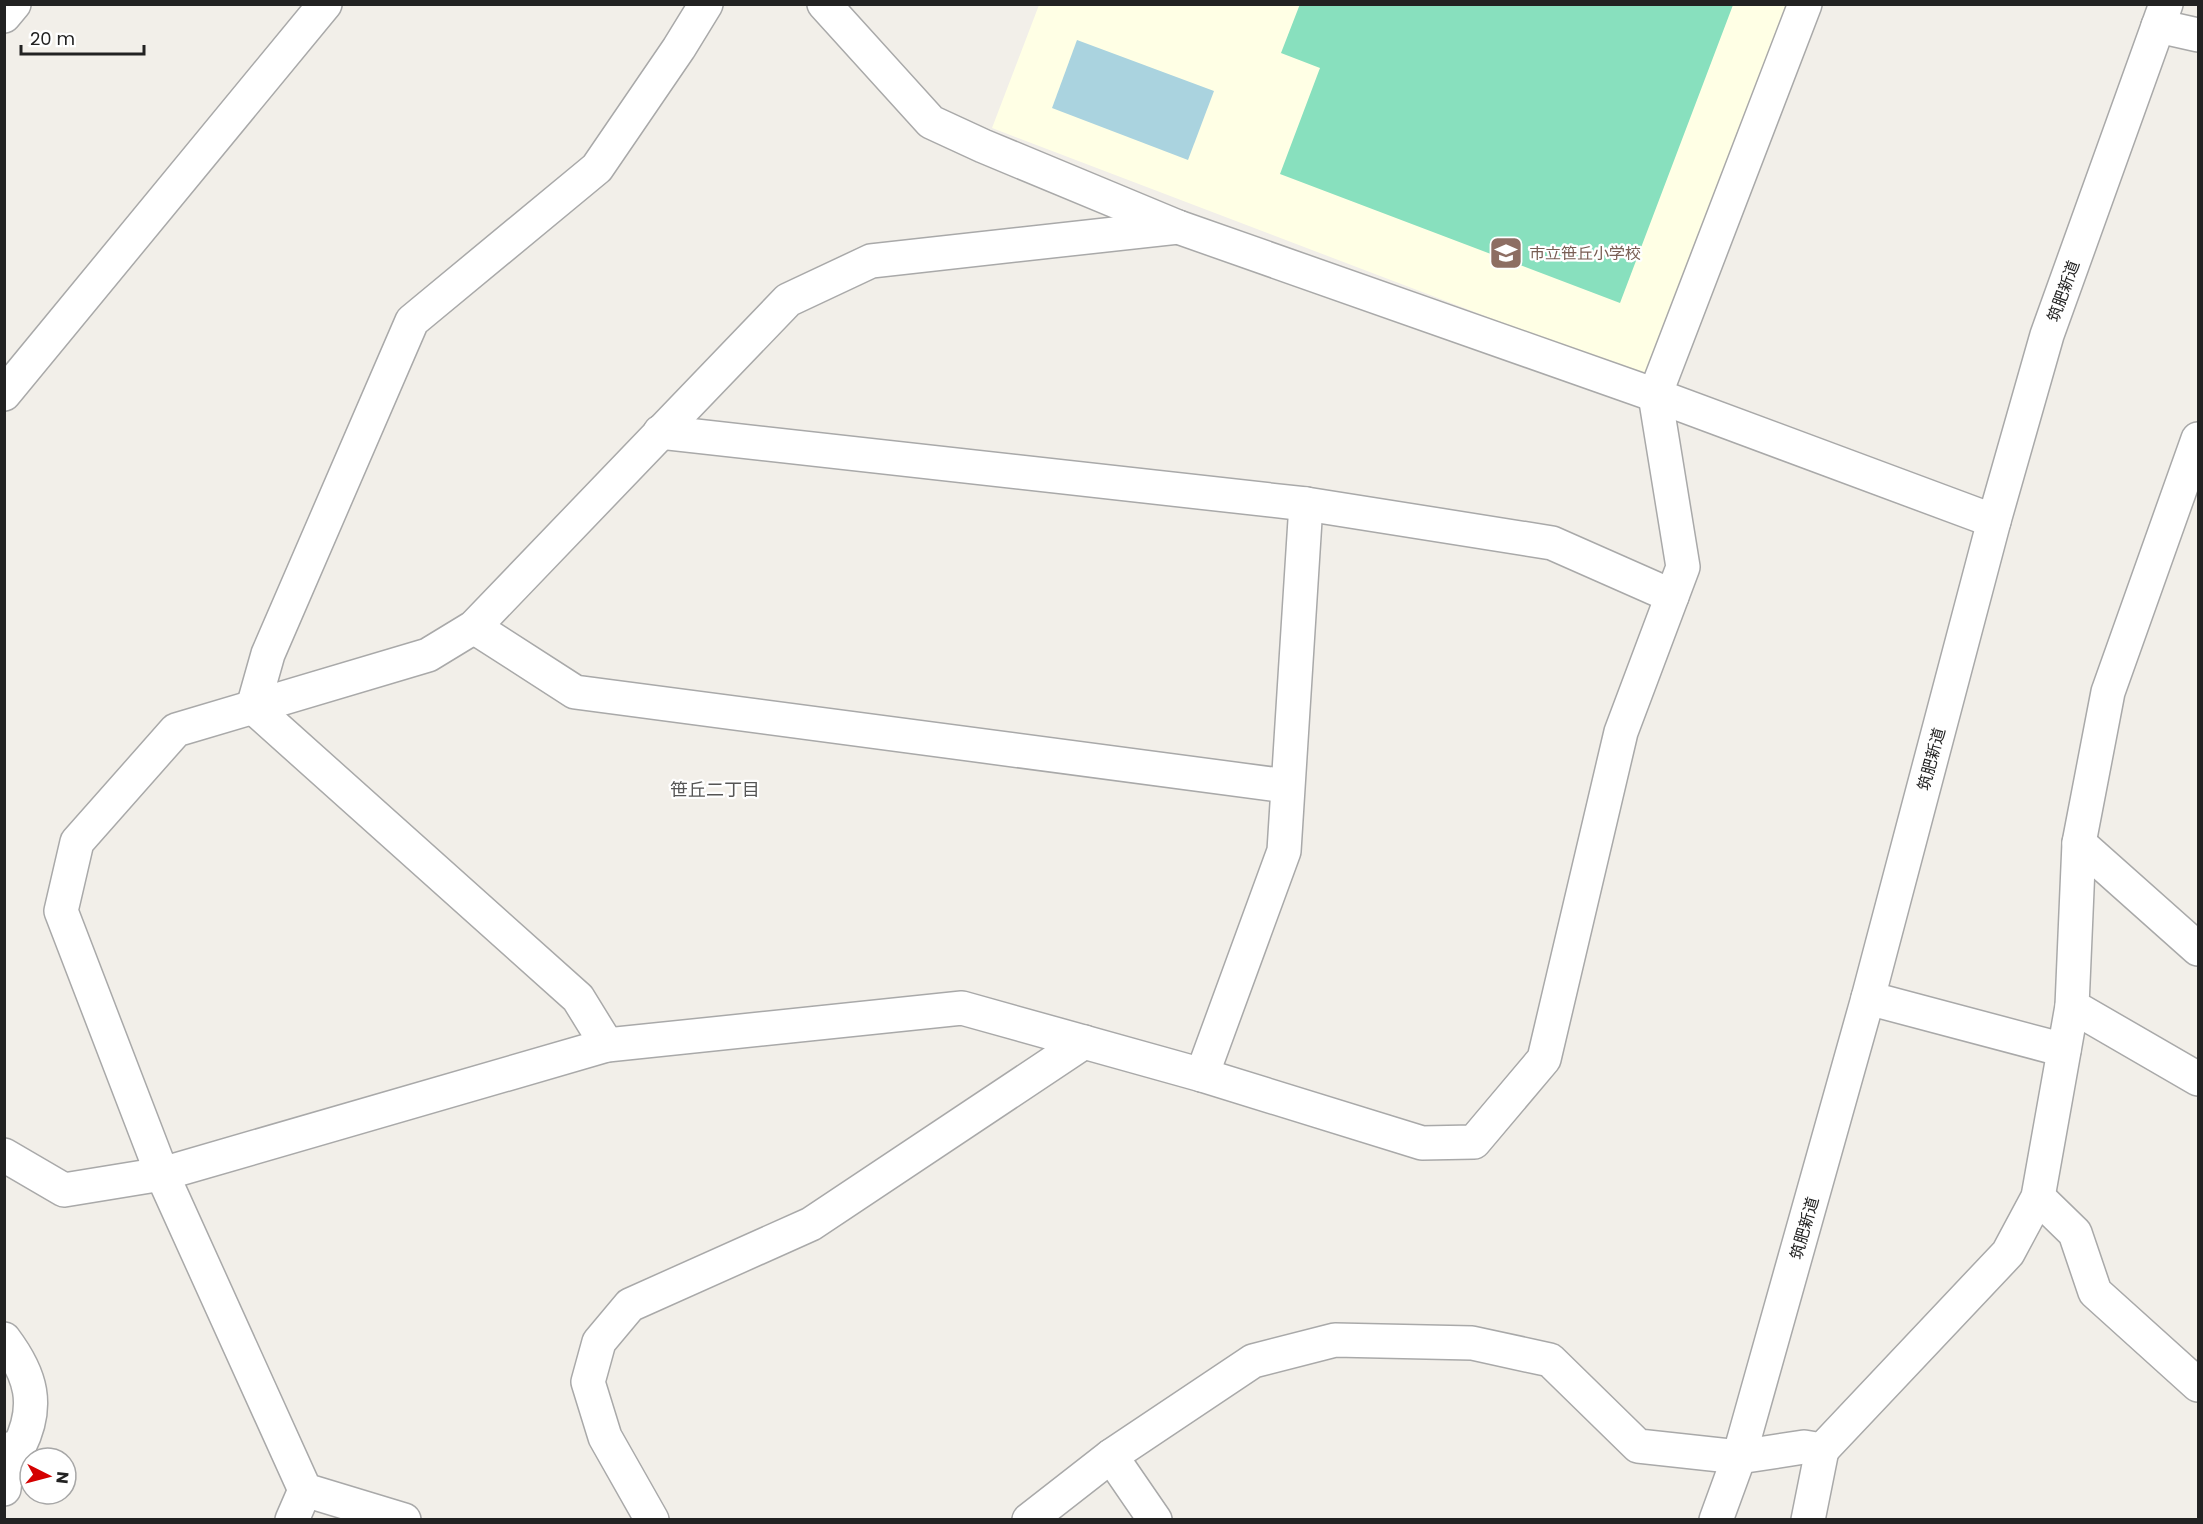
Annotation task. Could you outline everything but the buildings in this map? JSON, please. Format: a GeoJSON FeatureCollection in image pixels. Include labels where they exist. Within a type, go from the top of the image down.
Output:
{"type":"FeatureCollection","features":[{"type":"Feature","properties":{"kind":"street"},"geometry":{"type":"LineString","coordinates":[[4,16],[14,4]]}},
{"type":"Feature","properties":{"kind":"street"},"geometry":{"type":"LineString","coordinates":[[4,394],[325,4]]}},
{"type":"Feature","properties":{"kind":"street"},"geometry":{"type":"LineString","coordinates":[[253,707],[267,654],[412,321],[597,168],[680,48],[706,4]]}},
{"type":"Feature","properties":{"kind":"street"},"geometry":{"type":"LineString","coordinates":[[824,4],[931,122],[1178,227],[1655,395],[1994,521]]}},
{"type":"Feature","properties":{"kind":"street"},"geometry":{"type":"LineString","coordinates":[[4,1155],[64,1190],[162,1174],[607,1045],[962,1008],[1202,1075],[1422,1143],[1474,1142],[1544,1059],[1621,732],[1683,567],[1655,395],[1805,4]]}},
{"type":"Feature","properties":{"kind":"street"},"geometry":{"type":"LineString","coordinates":[[2162,15],[2199,34]]}},
{"type":"Feature","properties":{"kind":"street","name":"筑肥新道"},"geometry":{"type":"LineString","coordinates":[[1716,1520],[1739,1457],[1868,998],[1994,521],[2047,335],[2162,15]]}},
{"type":"Feature","properties":{"kind":"street"},"geometry":{"type":"LineString","coordinates":[[292,1520],[305,1490],[162,1174],[61,911],[77,842],[176,730],[428,655],[474,627],[788,300],[871,261],[1178,227]]}},
{"type":"Feature","properties":{"kind":"street"},"geometry":{"type":"LineString","coordinates":[[660,432],[1306,504],[1552,543],[1672,596]]}},
{"type":"Feature","properties":{"kind":"street"},"geometry":{"type":"LineString","coordinates":[[1808,1520],[1822,1450],[2008,1253],[2038,1197],[2072,1005],[2079,843],[2108,692],[2199,439]]}},
{"type":"Feature","properties":{"kind":"street"},"geometry":{"type":"LineString","coordinates":[[1202,1075],[1284,851],[1306,504]]}},
{"type":"Feature","properties":{"kind":"street"},"geometry":{"type":"LineString","coordinates":[[474,627],[575,692],[1287,786]]}},
{"type":"Feature","properties":{"kind":"street"},"geometry":{"type":"LineString","coordinates":[[253,707],[578,998],[607,1045]]}},
{"type":"Feature","properties":{"kind":"street"},"geometry":{"type":"LineString","coordinates":[[2079,843],[2199,949]]}},
{"type":"Feature","properties":{"kind":"street"},"geometry":{"type":"LineString","coordinates":[[1868,998],[2064,1050]]}},
{"type":"Feature","properties":{"kind":"street"},"geometry":{"type":"LineString","coordinates":[[2072,1005],[2199,1079]]}},
{"type":"Feature","properties":{"kind":"street"},"geometry":{"type":"LineString","coordinates":[[652,1520],[605,1437],[588,1382],[600,1342],[630,1305],[811,1224],[1084,1042]]}},
{"type":"Feature","properties":{"kind":"street"},"geometry":{"type":"LineString","coordinates":[[2038,1197],[2075,1233],[2095,1292],[2199,1385]]}},
{"type":"Feature","properties":{"kind":"street"},"geometry":{"type":"LineString","coordinates":[[4,1339],[22,1362],[31,1394],[30,1426],[20,1447],[6,1450],[4,1489]]}},
{"type":"Feature","properties":{"kind":"street"},"geometry":{"type":"LineString","coordinates":[[1029,1520],[1111,1456],[1253,1361],[1335,1340],[1472,1343],[1550,1360],[1638,1446],[1739,1457],[1804,1447],[1822,1450]]}},
{"type":"Feature","properties":{"kind":"street"},"geometry":{"type":"LineString","coordinates":[[1111,1456],[1155,1520]]}},
{"type":"Feature","properties":{"kind":"street"},"geometry":{"type":"LineString","coordinates":[[305,1490],[404,1520]]}},
{"type":"Feature","properties":{"kind":"shaded area","name":"市立笹丘小学校"},"geometry":{"type":"Polygon","coordinates":[[[1039,5],[1787,5],[1645,377],[992,128],[1039,5]]]}},
{"type":"Feature","properties":{"kind":"green space"},"geometry":{"type":"Polygon","coordinates":[[[1300,4],[1733,5],[1620,303],[1280,174],[1320,68],[1281,53],[1300,4]]]}},
{"type":"Feature","properties":{"kind":"water"},"geometry":{"type":"Polygon","coordinates":[[[1077,40],[1214,91],[1188,160],[1052,108],[1077,40]]]}},
{"type":"Feature","properties":{"kind":"place","name":"市立笹丘小学校"},"geometry":{"type":"Point","coordinates":[1506,253]}},
{"type":"Feature","properties":{"kind":"district","name":"笹丘二丁目"},"geometry":{"type":"Point","coordinates":[715,790]}}]}
